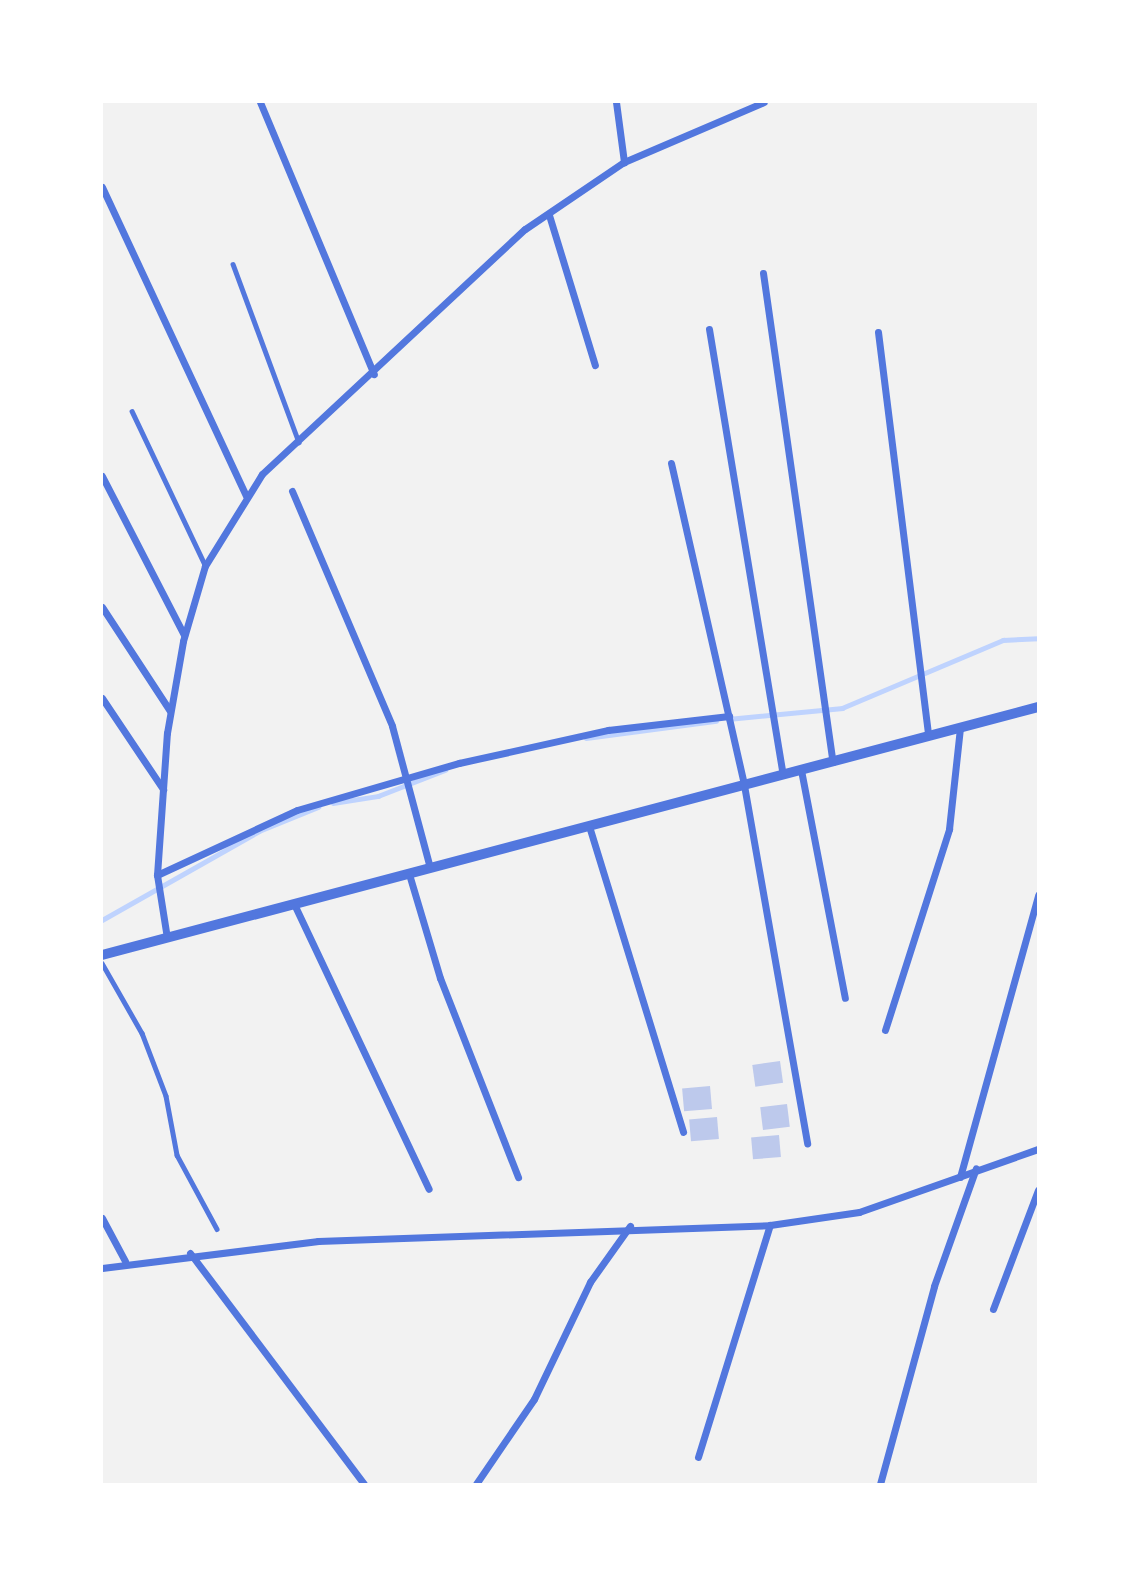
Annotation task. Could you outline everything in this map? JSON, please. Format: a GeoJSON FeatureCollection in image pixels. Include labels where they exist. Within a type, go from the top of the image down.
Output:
{"type":"FeatureCollection","features":[{"type":"Feature","properties":{"kind":"street"},"geometry":{"type":"LineString","coordinates":[[260,102],[374,374]]}},
{"type":"Feature","properties":{"kind":"street"},"geometry":{"type":"LineString","coordinates":[[616,102],[624,162]]}},
{"type":"Feature","properties":{"kind":"street"},"geometry":{"type":"LineString","coordinates":[[167,937],[157,879],[170,711],[184,635],[205,566],[246,496],[525,229],[624,162],[764,102]]}},
{"type":"Feature","properties":{"kind":"street"},"geometry":{"type":"LineString","coordinates":[[102,187],[246,496]]}},
{"type":"Feature","properties":{"kind":"street"},"geometry":{"type":"LineString","coordinates":[[549,215],[595,365]]}},
{"type":"Feature","properties":{"kind":"street"},"geometry":{"type":"LineString","coordinates":[[763,273],[832,762]]}},
{"type":"Feature","properties":{"kind":"street"},"geometry":{"type":"LineString","coordinates":[[709,329],[783,775]]}},
{"type":"Feature","properties":{"kind":"street"},"geometry":{"type":"LineString","coordinates":[[878,332],[928,736]]}},
{"type":"Feature","properties":{"kind":"street"},"geometry":{"type":"LineString","coordinates":[[671,463],[744,785],[807,1143]]}},
{"type":"Feature","properties":{"kind":"street"},"geometry":{"type":"LineString","coordinates":[[102,476],[184,635]]}},
{"type":"Feature","properties":{"kind":"street"},"geometry":{"type":"LineString","coordinates":[[292,491],[368,665],[408,782],[430,868]]}},
{"type":"Feature","properties":{"kind":"street"},"geometry":{"type":"LineString","coordinates":[[102,607],[170,711]]}},
{"type":"Feature","properties":{"kind":"street"},"geometry":{"type":"LineString","coordinates":[[102,698],[163,789]]}},
{"type":"Feature","properties":{"kind":"street"},"geometry":{"type":"LineString","coordinates":[[102,955],[1038,707]]}},
{"type":"Feature","properties":{"kind":"street"},"geometry":{"type":"LineString","coordinates":[[157,879],[297,810],[408,782],[536,743],[729,717]]}},
{"type":"Feature","properties":{"kind":"street"},"geometry":{"type":"LineString","coordinates":[[886,1030],[948,829],[960,728]]}},
{"type":"Feature","properties":{"kind":"street"},"geometry":{"type":"LineString","coordinates":[[801,770],[845,998]]}},
{"type":"Feature","properties":{"kind":"street"},"geometry":{"type":"LineString","coordinates":[[589,826],[683,1132]]}},
{"type":"Feature","properties":{"kind":"street"},"geometry":{"type":"LineString","coordinates":[[409,874],[440,978],[518,1177]]}},
{"type":"Feature","properties":{"kind":"street"},"geometry":{"type":"LineString","coordinates":[[960,1177],[1038,895]]}},
{"type":"Feature","properties":{"kind":"street"},"geometry":{"type":"LineString","coordinates":[[293,904],[429,1189]]}},
{"type":"Feature","properties":{"kind":"street"},"geometry":{"type":"LineString","coordinates":[[102,1268],[125,1261],[190,1254],[630,1226],[770,1225],[859,1212],[960,1177],[976,1168],[1038,1149]]}},
{"type":"Feature","properties":{"kind":"street"},"geometry":{"type":"LineString","coordinates":[[880,1485],[934,1286],[976,1168]]}},
{"type":"Feature","properties":{"kind":"street"},"geometry":{"type":"LineString","coordinates":[[993,1309],[1038,1191]]}},
{"type":"Feature","properties":{"kind":"street"},"geometry":{"type":"LineString","coordinates":[[102,1218],[125,1261]]}},
{"type":"Feature","properties":{"kind":"street"},"geometry":{"type":"LineString","coordinates":[[698,1457],[770,1225]]}},
{"type":"Feature","properties":{"kind":"street"},"geometry":{"type":"LineString","coordinates":[[475,1485],[534,1399],[590,1282],[630,1226]]}},
{"type":"Feature","properties":{"kind":"street"},"geometry":{"type":"LineString","coordinates":[[190,1254],[364,1485]]}},
{"type":"Feature","properties":{"kind":"lane"},"geometry":{"type":"LineString","coordinates":[[233,264],[299,443]]}},
{"type":"Feature","properties":{"kind":"lane"},"geometry":{"type":"LineString","coordinates":[[132,411],[205,566]]}},
{"type":"Feature","properties":{"kind":"lane"},"geometry":{"type":"LineString","coordinates":[[102,963],[142,1033],[166,1096],[177,1155],[216,1229]]}},
{"type":"Feature","properties":{"kind":"building"},"geometry":{"type":"Polygon","coordinates":[[[780,1061],[783,1083],[755,1087],[752,1065],[780,1061]]]}},
{"type":"Feature","properties":{"kind":"building"},"geometry":{"type":"Polygon","coordinates":[[[710,1086],[712,1109],[684,1111],[682,1088],[710,1086]]]}},
{"type":"Feature","properties":{"kind":"building"},"geometry":{"type":"Polygon","coordinates":[[[787,1104],[790,1127],[763,1130],[760,1107],[787,1104]]]}},
{"type":"Feature","properties":{"kind":"building"},"geometry":{"type":"Polygon","coordinates":[[[717,1117],[719,1139],[691,1141],[689,1119],[717,1117]]]}},
{"type":"Feature","properties":{"kind":"building"},"geometry":{"type":"Polygon","coordinates":[[[779,1135],[781,1157],[753,1159],[751,1137],[779,1135]]]}},
{"type":"Feature","properties":{"kind":"waterway"},"geometry":{"type":"LineString","coordinates":[[728,719],[842,708],[1003,640],[1038,638]]}},
{"type":"Feature","properties":{"kind":"waterway"},"geometry":{"type":"LineString","coordinates":[[586,738],[716,721]]}},
{"type":"Feature","properties":{"kind":"waterway"},"geometry":{"type":"LineString","coordinates":[[333,803],[378,796],[445,770]]}},
{"type":"Feature","properties":{"kind":"waterway"},"geometry":{"type":"LineString","coordinates":[[102,920],[259,831],[318,807]]}}]}
